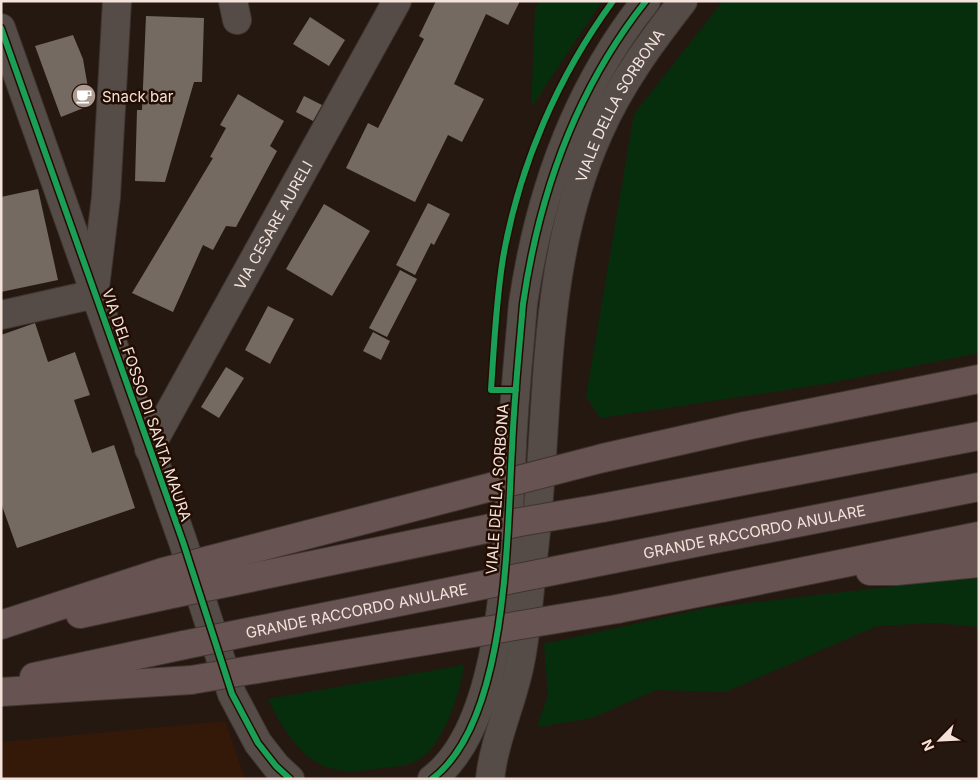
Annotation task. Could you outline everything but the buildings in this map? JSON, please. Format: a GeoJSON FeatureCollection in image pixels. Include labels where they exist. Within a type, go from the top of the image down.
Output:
{"type":"FeatureCollection","features":[{"type":"Feature","properties":{"kind":"highway"},"geometry":{"type":"LineString","coordinates":[[1,631],[603,458],[745,426],[978,379]]}},
{"type":"Feature","properties":{"kind":"highway"},"geometry":{"type":"LineString","coordinates":[[1,625],[165,584],[602,508],[979,436]]}},
{"type":"Feature","properties":{"kind":"highway","name":"GRANDE RACCORDO ANULARE"},"geometry":{"type":"LineString","coordinates":[[1,684],[184,645],[979,487]]}},
{"type":"Feature","properties":{"kind":"highway"},"geometry":{"type":"LineString","coordinates":[[1,692],[191,680],[617,609],[979,536]]}},
{"type":"Feature","properties":{"kind":"highway"},"geometry":{"type":"LineString","coordinates":[[832,566],[896,571],[979,563]]}},
{"type":"Feature","properties":{"kind":"street"},"geometry":{"type":"LineString","coordinates":[[1,315],[95,294],[106,197],[117,1]]}},
{"type":"Feature","properties":{"kind":"street","name":"VIA CESARE AURELI"},"geometry":{"type":"LineString","coordinates":[[149,449],[397,1]]}},
{"type":"Feature","properties":{"kind":"street","name":"VIALE DELLA SORBONA"},"geometry":{"type":"LineString","coordinates":[[432,779],[450,762],[467,732],[487,681],[496,645],[501,611],[523,304],[541,209],[564,141],[585,98],[609,54],[646,1]]}},
{"type":"Feature","properties":{"kind":"street","name":"VIALE DELLA SORBONA"},"geometry":{"type":"LineString","coordinates":[[490,779],[495,750],[512,697],[523,645],[534,552],[552,304],[564,236],[592,150],[612,106],[654,38],[683,1]]}},
{"type":"Feature","properties":{"kind":"street","name":"VIA DEL FOSSO DI SANTA MAURA"},"geometry":{"type":"LineString","coordinates":[[1,28],[149,449],[232,694],[258,744],[290,779]]}},
{"type":"Feature","properties":{"kind":"street"},"geometry":{"type":"LineString","coordinates":[[65,210],[89,207],[106,197]]}},
{"type":"Feature","properties":{"kind":"shaded area"},"geometry":{"type":"Polygon","coordinates":[[[225,721],[245,779],[1,779],[1,742],[225,721]]]}},
{"type":"Feature","properties":{"kind":"green space"},"geometry":{"type":"Polygon","coordinates":[[[539,1],[602,1],[531,108],[535,10],[539,1]]]}},
{"type":"Feature","properties":{"kind":"green space"},"geometry":{"type":"Polygon","coordinates":[[[723,1],[979,1],[979,353],[825,384],[600,418],[586,396],[634,114],[723,1]]]}},
{"type":"Feature","properties":{"kind":"green space"},"geometry":{"type":"Polygon","coordinates":[[[979,578],[979,627],[936,623],[877,626],[725,692],[656,690],[592,718],[537,727],[548,695],[544,644],[706,608],[947,580],[979,578]]]}},
{"type":"Feature","properties":{"kind":"green space"},"geometry":{"type":"Polygon","coordinates":[[[464,665],[459,690],[449,719],[442,732],[426,754],[416,761],[401,766],[352,771],[337,770],[323,766],[308,756],[294,742],[277,717],[268,699],[464,665]]]}},
{"type":"Feature","properties":{"kind":"cycle path"},"geometry":{"type":"LineString","coordinates":[[516,390],[491,390],[499,291],[510,224],[530,156],[543,123],[575,60],[613,1]]}},
{"type":"Feature","properties":{"kind":"cycle path"},"geometry":{"type":"LineString","coordinates":[[432,779],[457,752],[476,716],[489,672],[499,625],[505,576],[514,412],[523,304],[530,263],[550,183],[564,144],[600,70],[621,35],[646,1]]}},
{"type":"Feature","properties":{"kind":"cycle path"},"geometry":{"type":"LineString","coordinates":[[1,28],[183,542],[232,694],[258,743],[276,766],[290,779]]}},
{"type":"Feature","properties":{"kind":"place","name":"Snack bar"},"geometry":{"type":"Point","coordinates":[84,96]}}]}
